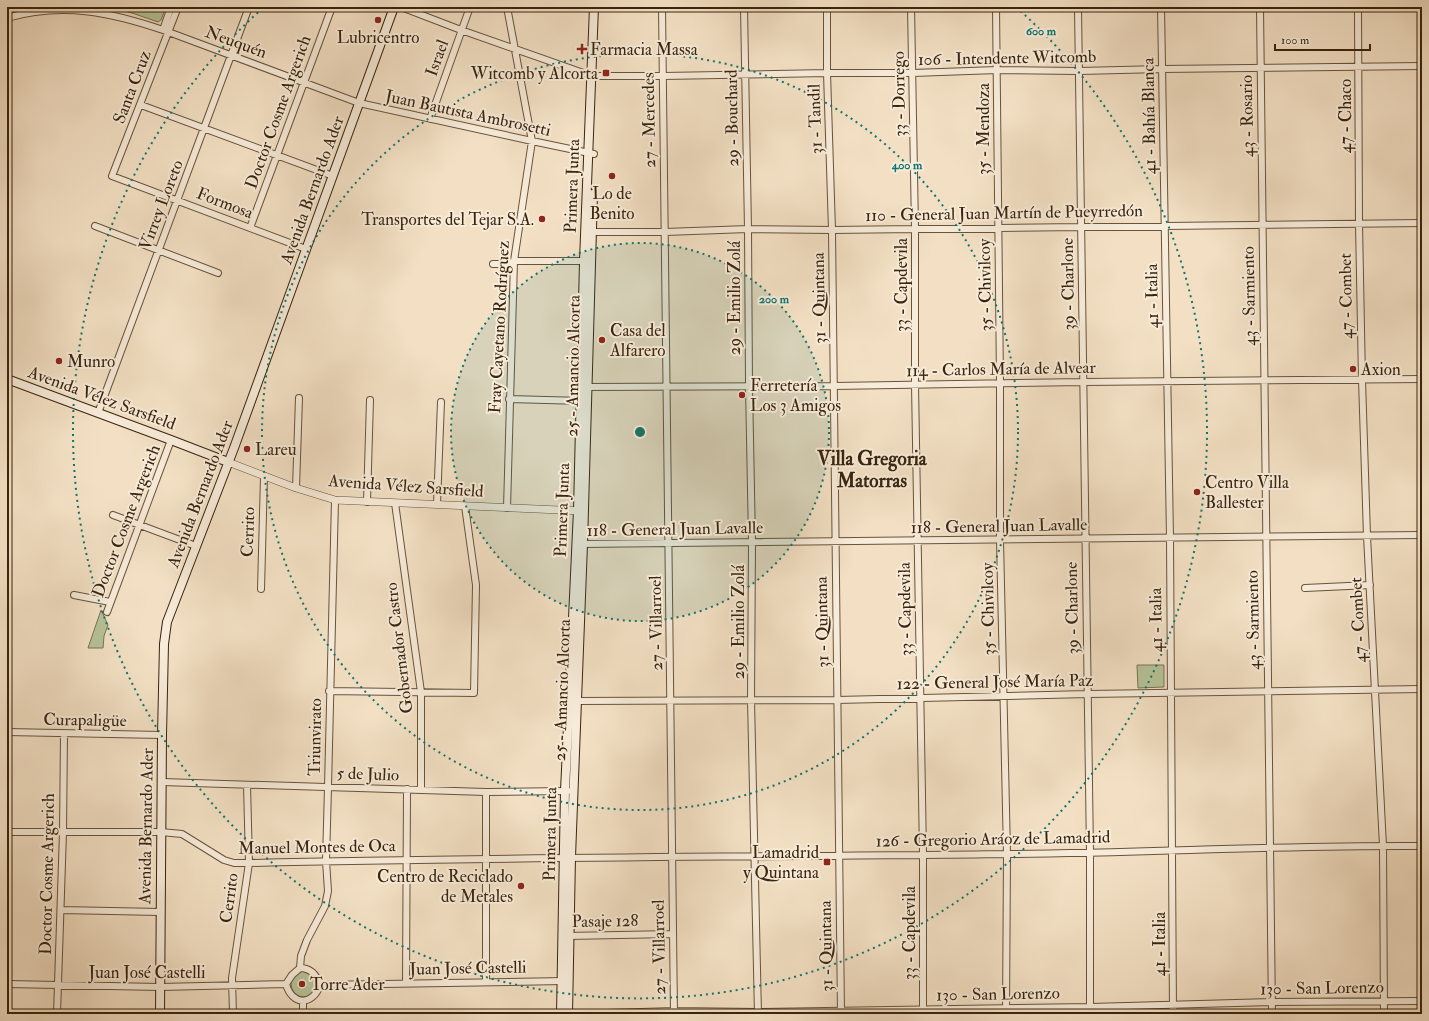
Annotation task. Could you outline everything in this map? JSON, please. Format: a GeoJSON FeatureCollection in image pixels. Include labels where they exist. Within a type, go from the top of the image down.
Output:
{"type":"FeatureCollection","features":[{"type":"Feature","properties":{"kind":"main road","name":"Avenida Bernardo Ader"},"geometry":{"type":"LineString","coordinates":[[160,1014],[162,735],[164,644],[167,622],[228,462],[394,7]]}},
{"type":"Feature","properties":{"kind":"main road","name":"Primera Junta"},"geometry":{"type":"LineString","coordinates":[[561,1014],[565,981],[569,791],[580,544],[587,261],[594,76],[594,7]]}},
{"type":"Feature","properties":{"kind":"main road"},"geometry":{"type":"LineString","coordinates":[[594,76],[599,7]]}},
{"type":"Feature","properties":{"kind":"main road","name":"Avenida Vélez Sarsfield"},"geometry":{"type":"LineString","coordinates":[[7,378],[228,462]]}},
{"type":"Feature","properties":{"kind":"main road"},"geometry":{"type":"LineString","coordinates":[[565,981],[568,1014]]}},
{"type":"Feature","properties":{"kind":"street","name":"Santa Cruz"},"geometry":{"type":"LineString","coordinates":[[112,176],[141,105],[166,31],[171,7]]}},
{"type":"Feature","properties":{"kind":"street","name":"Santa Cruz"},"geometry":{"type":"LineString","coordinates":[[166,31],[178,7]]}},
{"type":"Feature","properties":{"kind":"street","name":"Virrey Loreto"},"geometry":{"type":"LineString","coordinates":[[98,413],[249,7]]}},
{"type":"Feature","properties":{"kind":"street","name":"Doctor Cosme Argerich"},"geometry":{"type":"LineString","coordinates":[[250,228],[332,7]]}},
{"type":"Feature","properties":{"kind":"street","name":"106 - Intendente Witcomb"},"geometry":{"type":"LineString","coordinates":[[402,7],[461,30],[594,76],[1422,66]]}},
{"type":"Feature","properties":{"kind":"street","name":"Israel"},"geometry":{"type":"LineString","coordinates":[[430,119],[470,7]]}},
{"type":"Feature","properties":{"kind":"street","name":"Fray Cayetano Rodríguez"},"geometry":{"type":"LineString","coordinates":[[507,7],[532,142],[514,260],[507,508]]}},
{"type":"Feature","properties":{"kind":"street","name":"27 - Mercedes"},"geometry":{"type":"LineString","coordinates":[[662,7],[665,232]]}},
{"type":"Feature","properties":{"kind":"street","name":"29 - Bouchard"},"geometry":{"type":"LineString","coordinates":[[744,7],[748,229]]}},
{"type":"Feature","properties":{"kind":"street","name":"31 - Tandil"},"geometry":{"type":"LineString","coordinates":[[827,7],[832,230]]}},
{"type":"Feature","properties":{"kind":"street","name":"33 - Dorrego"},"geometry":{"type":"LineString","coordinates":[[911,7],[915,228]]}},
{"type":"Feature","properties":{"kind":"street","name":"35 - Mendoza"},"geometry":{"type":"LineString","coordinates":[[996,7],[998,227]]}},
{"type":"Feature","properties":{"kind":"street","name":"39 - Charlone"},"geometry":{"type":"LineString","coordinates":[[1078,7],[1090,853],[1090,1014]]}},
{"type":"Feature","properties":{"kind":"street","name":"41 - Bahía Blanca"},"geometry":{"type":"LineString","coordinates":[[1161,7],[1165,225]]}},
{"type":"Feature","properties":{"kind":"street","name":"43 - Rosario"},"geometry":{"type":"LineString","coordinates":[[1260,7],[1262,225]]}},
{"type":"Feature","properties":{"kind":"street","name":"47 - Chaco"},"geometry":{"type":"LineString","coordinates":[[1358,7],[1359,224]]}},
{"type":"Feature","properties":{"kind":"street","name":"Neuquén"},"geometry":{"type":"LineString","coordinates":[[7,18],[32,12],[74,10],[102,12],[166,31],[359,103]]}},
{"type":"Feature","properties":{"kind":"street","name":"Juan Bautista Ambrosetti"},"geometry":{"type":"LineString","coordinates":[[359,103],[532,142],[591,153]]}},
{"type":"Feature","properties":{"kind":"street"},"geometry":{"type":"LineString","coordinates":[[141,105],[333,176]]}},
{"type":"Feature","properties":{"kind":"street","name":"Formosa"},"geometry":{"type":"LineString","coordinates":[[112,176],[306,249]]}},
{"type":"Feature","properties":{"kind":"street","name":"110 - General Juan Martín de Pueyrredón"},"geometry":{"type":"LineString","coordinates":[[588,232],[665,232],[748,229],[832,230],[1422,223]]}},
{"type":"Feature","properties":{"kind":"street","name":"47 - Combet"},"geometry":{"type":"LineString","coordinates":[[1359,224],[1367,536],[1383,846],[1384,1014]]}},
{"type":"Feature","properties":{"kind":"street","name":"41 - Italia"},"geometry":{"type":"LineString","coordinates":[[1165,225],[1170,538],[1173,1014]]}},
{"type":"Feature","properties":{"kind":"street","name":"43 - Sarmiento"},"geometry":{"type":"LineString","coordinates":[[1262,225],[1272,1014]]}},
{"type":"Feature","properties":{"kind":"street"},"geometry":{"type":"LineString","coordinates":[[95,226],[218,273]]}},
{"type":"Feature","properties":{"kind":"street","name":"35 - Chivilcoy"},"geometry":{"type":"LineString","coordinates":[[998,227],[1000,540],[1007,854],[1006,1011]]}},
{"type":"Feature","properties":{"kind":"street","name":"33 - Capdevila"},"geometry":{"type":"LineString","coordinates":[[915,228],[915,384],[923,854],[923,1012]]}},
{"type":"Feature","properties":{"kind":"street","name":"29 - Emilio Zolá"},"geometry":{"type":"LineString","coordinates":[[748,229],[752,542],[751,700],[758,1013]]}},
{"type":"Feature","properties":{"kind":"street","name":"31 - Quintana"},"geometry":{"type":"LineString","coordinates":[[832,230],[841,1012]]}},
{"type":"Feature","properties":{"kind":"street","name":"27 - Villarroel"},"geometry":{"type":"LineString","coordinates":[[665,232],[674,1013]]}},
{"type":"Feature","properties":{"kind":"street"},"geometry":{"type":"LineString","coordinates":[[493,264],[508,264],[514,260],[587,261]]}},
{"type":"Feature","properties":{"kind":"street","name":"114 - Carlos María de Alvear"},"geometry":{"type":"LineString","coordinates":[[584,387],[834,386],[1422,379]]}},
{"type":"Feature","properties":{"kind":"street"},"geometry":{"type":"LineString","coordinates":[[296,488],[299,398]]}},
{"type":"Feature","properties":{"kind":"street"},"geometry":{"type":"LineString","coordinates":[[510,399],[583,401]]}},
{"type":"Feature","properties":{"kind":"street"},"geometry":{"type":"LineString","coordinates":[[367,502],[370,400]]}},
{"type":"Feature","properties":{"kind":"street"},"geometry":{"type":"LineString","coordinates":[[438,504],[441,402]]}},
{"type":"Feature","properties":{"kind":"street","name":"Doctor Cosme Argerich"},"geometry":{"type":"LineString","coordinates":[[107,612],[172,440]]}},
{"type":"Feature","properties":{"kind":"street","name":"Avenida Vélez Sarsfield"},"geometry":{"type":"LineString","coordinates":[[228,462],[296,488],[335,500],[581,511]]}},
{"type":"Feature","properties":{"kind":"street","name":"Cerrito"},"geometry":{"type":"LineString","coordinates":[[260,588],[264,476]]}},
{"type":"Feature","properties":{"kind":"street","name":"Triunvirato"},"geometry":{"type":"LineString","coordinates":[[300,968],[301,956],[307,940],[325,906],[327,898],[326,861],[329,691],[335,500]]}},
{"type":"Feature","properties":{"kind":"street","name":"Gobernador Castro"},"geometry":{"type":"LineString","coordinates":[[395,503],[421,692],[421,790]]}},
{"type":"Feature","properties":{"kind":"street"},"geometry":{"type":"LineString","coordinates":[[329,691],[474,693],[476,585],[465,506]]}},
{"type":"Feature","properties":{"kind":"street"},"geometry":{"type":"LineString","coordinates":[[113,515],[196,546]]}},
{"type":"Feature","properties":{"kind":"street","name":"118 - General Juan Lavalle"},"geometry":{"type":"LineString","coordinates":[[580,544],[1422,535]]}},
{"type":"Feature","properties":{"kind":"street"},"geometry":{"type":"LineString","coordinates":[[1305,588],[1370,586]]}},
{"type":"Feature","properties":{"kind":"street"},"geometry":{"type":"LineString","coordinates":[[74,596],[110,602]]}},
{"type":"Feature","properties":{"kind":"street","name":"122 - General José María Paz"},"geometry":{"type":"LineString","coordinates":[[573,701],[837,700],[1088,694],[1422,689]]}},
{"type":"Feature","properties":{"kind":"street","name":"Curapaligüe"},"geometry":{"type":"LineString","coordinates":[[7,732],[162,735]]}},
{"type":"Feature","properties":{"kind":"street","name":"Doctor Cosme Argerich"},"geometry":{"type":"LineString","coordinates":[[57,1014],[63,832],[64,734]]}},
{"type":"Feature","properties":{"kind":"street","name":"5 de Julio"},"geometry":{"type":"LineString","coordinates":[[162,782],[486,792],[569,791]]}},
{"type":"Feature","properties":{"kind":"street","name":"Cerrito"},"geometry":{"type":"LineString","coordinates":[[232,1014],[232,978],[249,863],[247,785]]}},
{"type":"Feature","properties":{"kind":"street"},"geometry":{"type":"LineString","coordinates":[[406,983],[407,789]]}},
{"type":"Feature","properties":{"kind":"street"},"geometry":{"type":"LineString","coordinates":[[486,792],[486,982]]}},
{"type":"Feature","properties":{"kind":"street","name":"Manuel Montes de Oca"},"geometry":{"type":"LineString","coordinates":[[7,832],[161,832],[182,834],[224,860],[234,863],[567,857]]}},
{"type":"Feature","properties":{"kind":"street","name":"126 - Gregorio Aráoz de Lamadrid"},"geometry":{"type":"LineString","coordinates":[[567,857],[672,858],[1090,853],[1173,849],[1422,846]]}},
{"type":"Feature","properties":{"kind":"street"},"geometry":{"type":"LineString","coordinates":[[61,910],[160,912]]}},
{"type":"Feature","properties":{"kind":"street","name":"Pasaje 128"},"geometry":{"type":"LineString","coordinates":[[566,936],[673,934]]}},
{"type":"Feature","properties":{"kind":"street"},"geometry":{"type":"LineString","coordinates":[[300,968],[308,968],[318,979],[320,985],[314,996],[303,1001],[299,1001],[291,993],[286,984],[292,975],[300,968]]}},
{"type":"Feature","properties":{"kind":"street","name":"Juan José Castelli"},"geometry":{"type":"LineString","coordinates":[[320,985],[565,981]]}},
{"type":"Feature","properties":{"kind":"street","name":"Juan José Castelli"},"geometry":{"type":"LineString","coordinates":[[7,984],[160,987],[286,984]]}},
{"type":"Feature","properties":{"kind":"street"},"geometry":{"type":"LineString","coordinates":[[303,1001],[303,1014]]}},
{"type":"Feature","properties":{"kind":"street","name":"130 - San Lorenzo"},"geometry":{"type":"LineString","coordinates":[[574,1014],[1006,1011],[1173,1004],[1422,1001]]}},
{"type":"Feature","properties":{"kind":"green space"},"geometry":{"type":"Polygon","coordinates":[[[107,7],[166,7],[161,20],[158,22],[132,13],[107,7]]]}},
{"type":"Feature","properties":{"kind":"green space"},"geometry":{"type":"Polygon","coordinates":[[[101,610],[108,625],[104,636],[103,648],[88,648],[101,610]]]}},
{"type":"Feature","properties":{"kind":"green space"},"geometry":{"type":"Polygon","coordinates":[[[1137,665],[1164,665],[1164,687],[1138,688],[1137,665]]]}},
{"type":"Feature","properties":{"kind":"green space"},"geometry":{"type":"Polygon","coordinates":[[[304,971],[313,975],[317,984],[313,993],[304,997],[295,993],[291,984],[295,975],[304,971]]]}},
{"type":"Feature","properties":{"kind":"place","name":"Lubricentro"},"geometry":{"type":"Point","coordinates":[378,20]}},
{"type":"Feature","properties":{"kind":"place","name":"Farmacia Massa"},"geometry":{"type":"Point","coordinates":[582,49]}},
{"type":"Feature","properties":{"kind":"place","name":"Witcomb y Alcorta"},"geometry":{"type":"Point","coordinates":[606,73]}},
{"type":"Feature","properties":{"kind":"place","name":"Lo de Benito"},"geometry":{"type":"Point","coordinates":[612,176]}},
{"type":"Feature","properties":{"kind":"place","name":"Transportes del Tejar S.A."},"geometry":{"type":"Point","coordinates":[542,219]}},
{"type":"Feature","properties":{"kind":"place","name":"Casa del Alfarero"},"geometry":{"type":"Point","coordinates":[602,340]}},
{"type":"Feature","properties":{"kind":"place","name":"Munro"},"geometry":{"type":"Point","coordinates":[59,361]}},
{"type":"Feature","properties":{"kind":"place","name":"Axion"},"geometry":{"type":"Point","coordinates":[1353,369]}},
{"type":"Feature","properties":{"kind":"place","name":"Ferretería Los 3 Amigos"},"geometry":{"type":"Point","coordinates":[742,395]}},
{"type":"Feature","properties":{"kind":"place","name":"Lareu"},"geometry":{"type":"Point","coordinates":[247,449]}},
{"type":"Feature","properties":{"kind":"place","name":"Centro Villa Ballester"},"geometry":{"type":"Point","coordinates":[1197,492]}},
{"type":"Feature","properties":{"kind":"place","name":"Lamadrid y Quintana"},"geometry":{"type":"Point","coordinates":[827,862]}},
{"type":"Feature","properties":{"kind":"place","name":"Centro de Reciclado de Metales"},"geometry":{"type":"Point","coordinates":[521,886]}},
{"type":"Feature","properties":{"kind":"place","name":"Torre Ader"},"geometry":{"type":"Point","coordinates":[302,984]}},
{"type":"Feature","properties":{"kind":"district","name":"Villa Gregoria Matorras"},"geometry":{"type":"Point","coordinates":[872,470]}}]}
